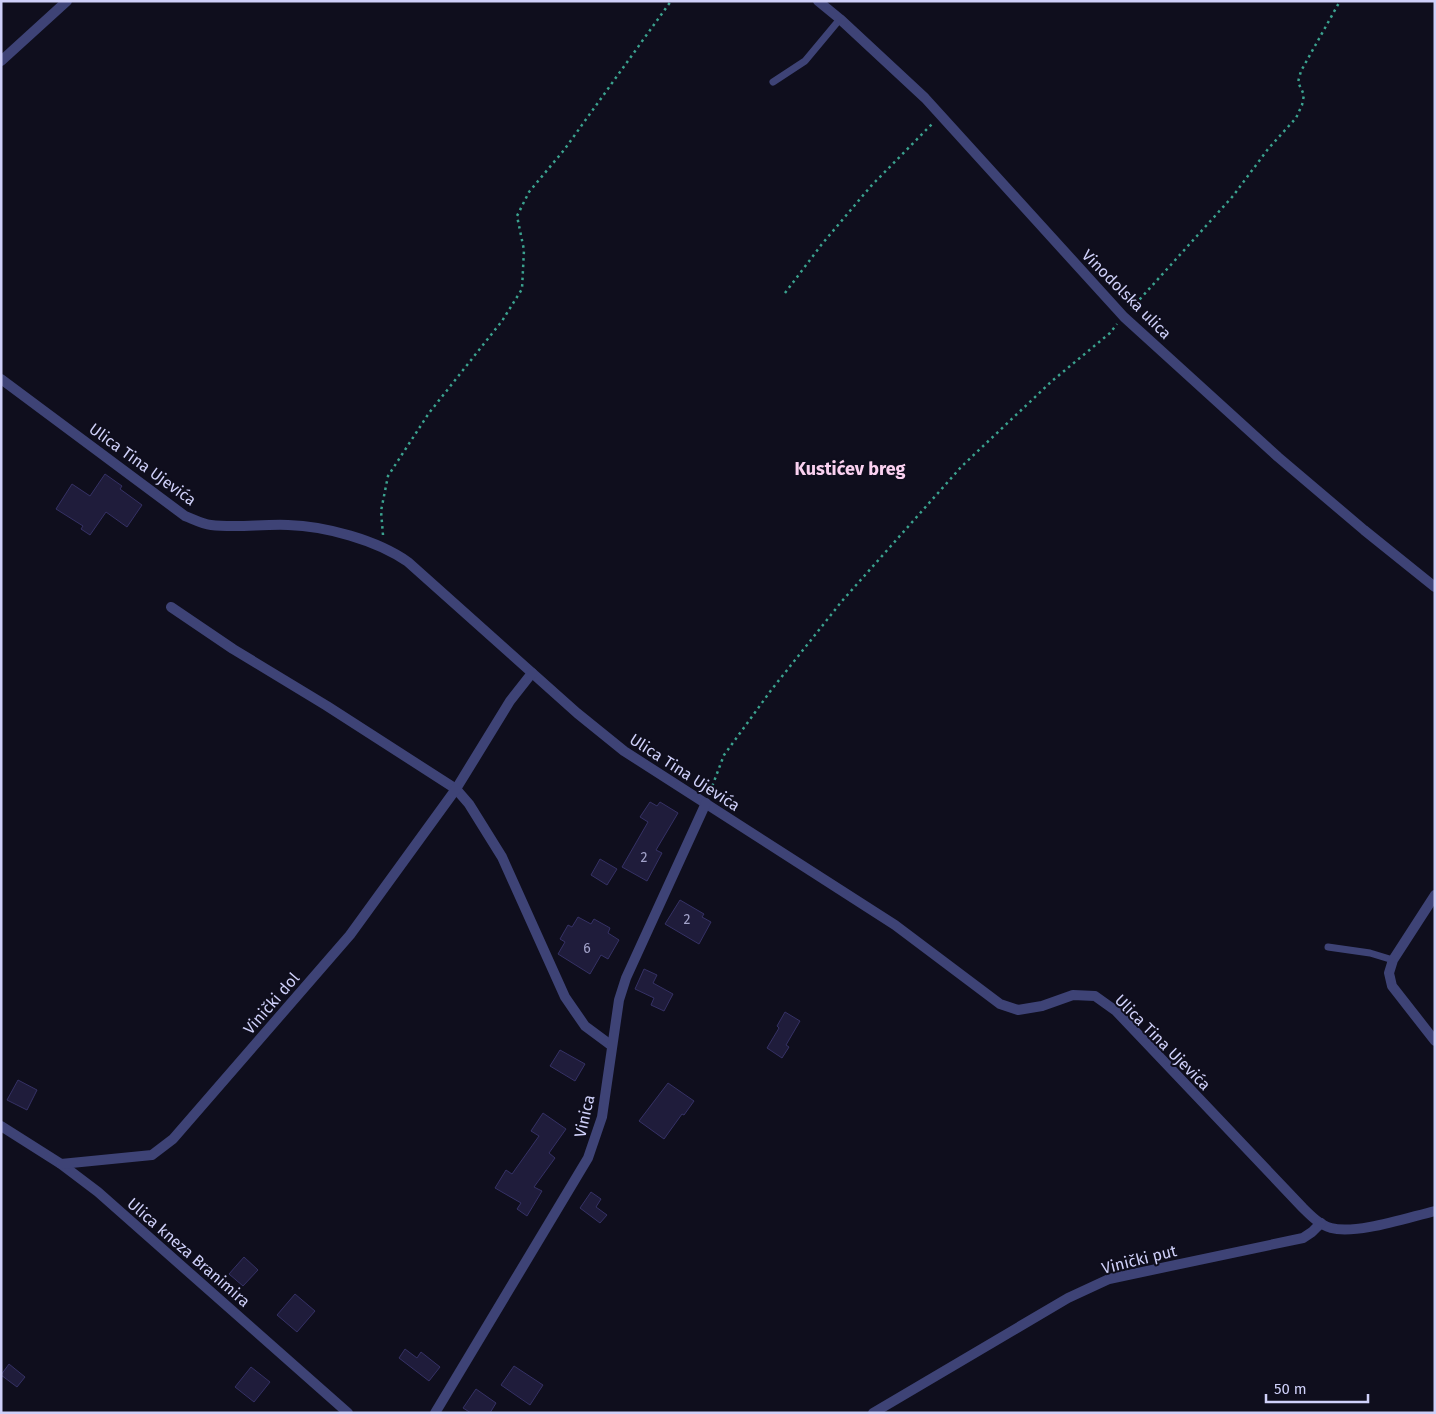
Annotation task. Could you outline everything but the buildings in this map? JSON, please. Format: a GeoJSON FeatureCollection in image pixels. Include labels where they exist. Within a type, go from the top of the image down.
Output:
{"type":"FeatureCollection","features":[{"type":"Feature","properties":{"kind":"street"},"geometry":{"type":"LineString","coordinates":[[1,62],[67,1]]}},
{"type":"Feature","properties":{"kind":"street","name":"Vinodolska ulica"},"geometry":{"type":"LineString","coordinates":[[818,1],[925,98],[1124,317],[1278,458],[1435,587]]}},
{"type":"Feature","properties":{"kind":"street","name":"Ulica Tina Ujevića"},"geometry":{"type":"LineString","coordinates":[[1,379],[185,516],[209,525],[289,525],[318,529],[354,537],[395,553],[408,562],[577,713],[624,751],[895,924],[1000,1004],[1018,1010],[1042,1006],[1072,996],[1095,996],[1116,1011],[1302,1208],[1321,1223]]}},
{"type":"Feature","properties":{"kind":"street"},"geometry":{"type":"LineString","coordinates":[[171,607],[233,649],[327,706],[456,789],[469,804],[502,857],[565,997],[584,1026],[612,1046]]}},
{"type":"Feature","properties":{"kind":"street","name":"Vinički dol"},"geometry":{"type":"LineString","coordinates":[[61,1164],[152,1154],[173,1139],[350,934],[456,789],[510,701],[532,673]]}},
{"type":"Feature","properties":{"kind":"street","name":"Vinica"},"geometry":{"type":"LineString","coordinates":[[435,1413],[588,1158],[602,1117],[619,1000],[626,978],[706,803]]}},
{"type":"Feature","properties":{"kind":"street"},"geometry":{"type":"LineString","coordinates":[[1435,895],[1393,960],[1389,973],[1392,986],[1435,1040]]}},
{"type":"Feature","properties":{"kind":"street","name":"Ulica kneza Branimira"},"geometry":{"type":"LineString","coordinates":[[1,1126],[61,1164],[105,1199],[348,1413]]}},
{"type":"Feature","properties":{"kind":"street"},"geometry":{"type":"LineString","coordinates":[[1321,1223],[1330,1228],[1340,1230],[1360,1228],[1435,1211]]}},
{"type":"Feature","properties":{"kind":"street","name":"Vinički put"},"geometry":{"type":"LineString","coordinates":[[873,1413],[1068,1298],[1108,1279],[1303,1238],[1321,1223]]}},
{"type":"Feature","properties":{"kind":"lane"},"geometry":{"type":"LineString","coordinates":[[773,82],[805,61],[840,19]]}},
{"type":"Feature","properties":{"kind":"lane"},"geometry":{"type":"LineString","coordinates":[[1328,947],[1370,953],[1393,960]]}},
{"type":"Feature","properties":{"kind":"path"},"geometry":{"type":"LineString","coordinates":[[384,549],[381,511],[388,476],[429,413],[502,321],[522,289],[524,250],[517,216],[529,192],[564,150],[671,1]]}},
{"type":"Feature","properties":{"kind":"path"},"geometry":{"type":"LineString","coordinates":[[706,803],[724,755],[772,689],[842,601],[962,466],[1052,381],[1110,333],[1233,196],[1268,149],[1296,118],[1302,106],[1304,95],[1298,82],[1301,71],[1340,1]]}},
{"type":"Feature","properties":{"kind":"path"},"geometry":{"type":"LineString","coordinates":[[785,293],[822,244],[871,186],[941,115]]}},
{"type":"Feature","properties":{"kind":"district","name":"Kustićev breg"},"geometry":{"type":"Point","coordinates":[850,469]}}]}
